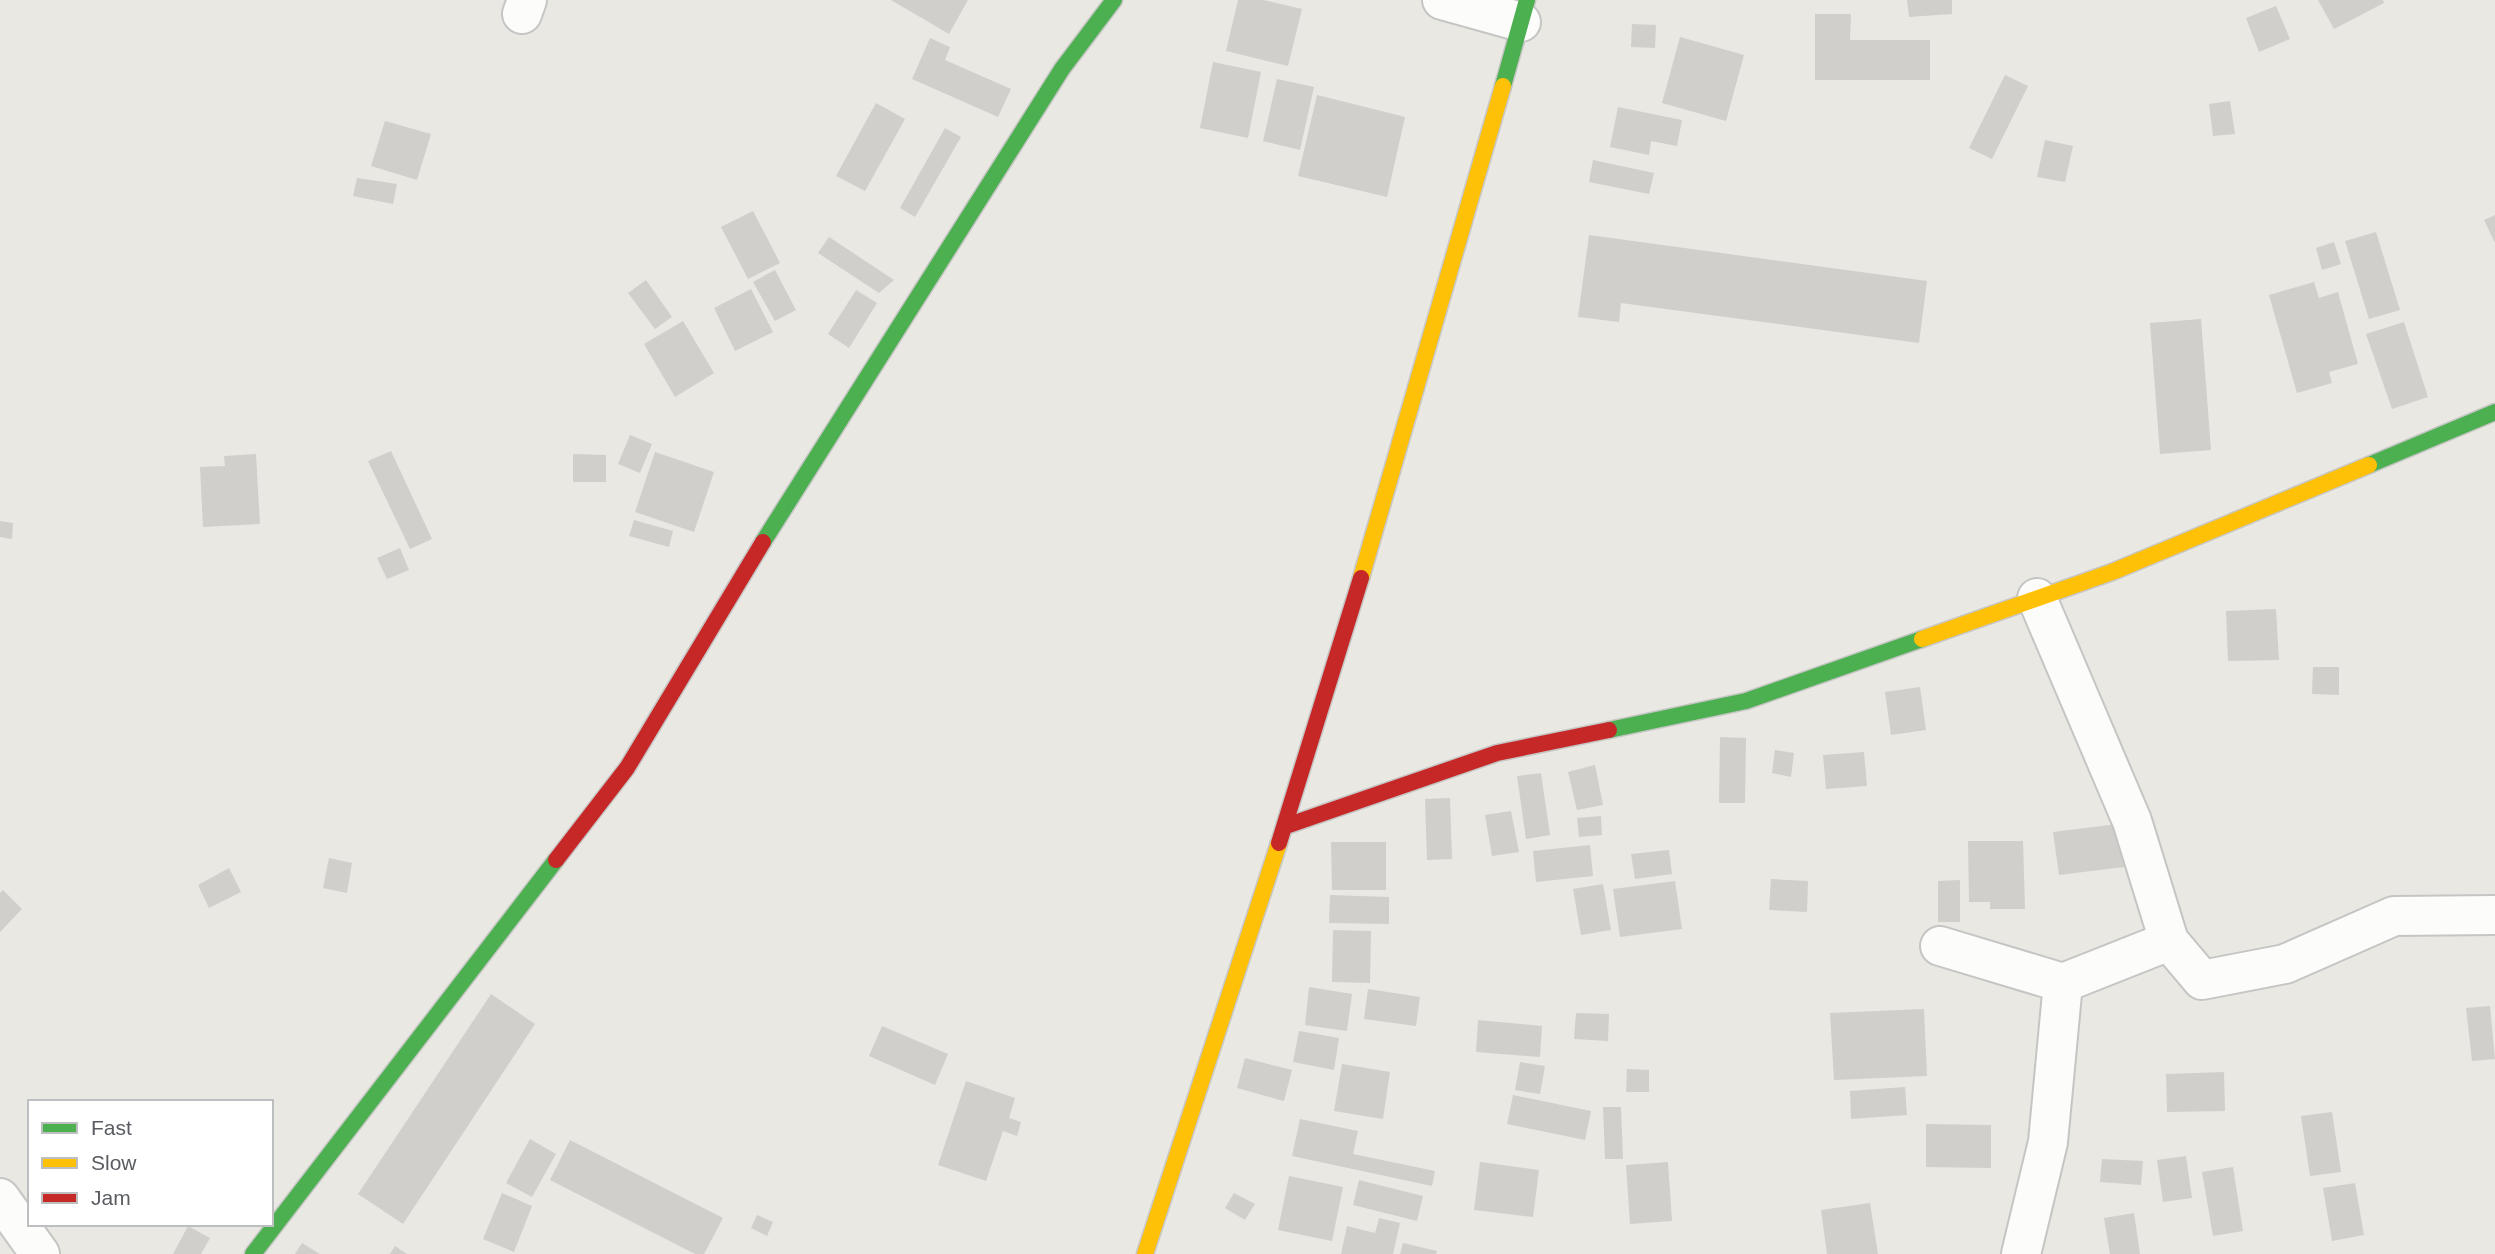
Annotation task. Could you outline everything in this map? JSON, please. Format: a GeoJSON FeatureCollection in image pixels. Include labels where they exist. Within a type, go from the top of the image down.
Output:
{"type":"FeatureCollection","features":[{"type":"Feature","properties":{"kind":"street"},"geometry":{"type":"LineString","coordinates":[[253,1254],[628,768],[791,497],[1062,69],[1114,0]]}},
{"type":"Feature","properties":{"kind":"street"},"geometry":{"type":"LineString","coordinates":[[1144,1254],[1286,826],[1428,355],[1524,11],[1442,0]]}},
{"type":"Feature","properties":{"kind":"street"},"geometry":{"type":"LineString","coordinates":[[1286,826],[1497,753],[1746,701],[2112,572],[2490,412]]}},
{"type":"Feature","properties":{"kind":"street"},"geometry":{"type":"LineString","coordinates":[[2037,598],[2132,821],[2169,941],[2202,979],[2285,964],[2393,916],[2495,915]]}},
{"type":"Feature","properties":{"kind":"street"},"geometry":{"type":"LineString","coordinates":[[1940,946],[2063,983],[2169,941]]}},
{"type":"Feature","properties":{"kind":"street"},"geometry":{"type":"LineString","coordinates":[[2021,1254],[2048,1142],[2063,983]]}},
{"type":"Feature","properties":{"kind":"street"},"geometry":{"type":"LineString","coordinates":[[0,1198],[40,1254]]}},
{"type":"Feature","properties":{"kind":"building"},"geometry":{"type":"Polygon","coordinates":[[[891,0],[968,0],[949,34],[891,0]]]}},
{"type":"Feature","properties":{"kind":"building"},"geometry":{"type":"Polygon","coordinates":[[[1238,0],[1263,0],[1302,9],[1288,66],[1226,51],[1238,0]]]}},
{"type":"Feature","properties":{"kind":"building"},"geometry":{"type":"Polygon","coordinates":[[[1907,0],[1952,0],[1952,14],[1909,17],[1907,0]]]}},
{"type":"Feature","properties":{"kind":"building"},"geometry":{"type":"Polygon","coordinates":[[[2318,0],[2383,0],[2384,3],[2334,29],[2318,0]]]}},
{"type":"Feature","properties":{"kind":"building"},"geometry":{"type":"Polygon","coordinates":[[[2276,6],[2290,39],[2259,52],[2246,18],[2276,6]]]}},
{"type":"Feature","properties":{"kind":"building"},"geometry":{"type":"Polygon","coordinates":[[[1815,14],[1851,14],[1850,40],[1930,40],[1930,80],[1815,80],[1815,14]]]}},
{"type":"Feature","properties":{"kind":"building"},"geometry":{"type":"Polygon","coordinates":[[[1632,24],[1656,25],[1655,48],[1631,47],[1632,24]]]}},
{"type":"Feature","properties":{"kind":"building"},"geometry":{"type":"Polygon","coordinates":[[[1680,37],[1744,55],[1726,121],[1662,103],[1680,37]]]}},
{"type":"Feature","properties":{"kind":"building"},"geometry":{"type":"Polygon","coordinates":[[[930,38],[950,47],[945,60],[1011,89],[998,117],[912,79],[930,38]]]}},
{"type":"Feature","properties":{"kind":"building"},"geometry":{"type":"Polygon","coordinates":[[[1213,62],[1261,72],[1248,138],[1200,128],[1213,62]]]}},
{"type":"Feature","properties":{"kind":"building"},"geometry":{"type":"Polygon","coordinates":[[[2005,75],[2028,86],[1992,159],[1969,148],[2005,75]]]}},
{"type":"Feature","properties":{"kind":"building"},"geometry":{"type":"Polygon","coordinates":[[[1277,79],[1314,87],[1300,150],[1263,141],[1277,79]]]}},
{"type":"Feature","properties":{"kind":"building"},"geometry":{"type":"Polygon","coordinates":[[[1317,95],[1405,117],[1387,197],[1298,176],[1317,95]]]}},
{"type":"Feature","properties":{"kind":"building"},"geometry":{"type":"Polygon","coordinates":[[[2230,101],[2235,134],[2213,136],[2209,104],[2230,101]]]}},
{"type":"Feature","properties":{"kind":"building"},"geometry":{"type":"Polygon","coordinates":[[[876,103],[905,119],[865,191],[836,176],[876,103]]]}},
{"type":"Feature","properties":{"kind":"building"},"geometry":{"type":"Polygon","coordinates":[[[1618,107],[1682,120],[1677,146],[1651,141],[1649,155],[1610,147],[1618,107]]]}},
{"type":"Feature","properties":{"kind":"building"},"geometry":{"type":"Polygon","coordinates":[[[385,121],[431,134],[417,180],[371,166],[385,121]]]}},
{"type":"Feature","properties":{"kind":"building"},"geometry":{"type":"Polygon","coordinates":[[[945,128],[961,137],[915,217],[900,208],[945,128]]]}},
{"type":"Feature","properties":{"kind":"building"},"geometry":{"type":"Polygon","coordinates":[[[2045,140],[2073,146],[2065,182],[2037,177],[2045,140]]]}},
{"type":"Feature","properties":{"kind":"building"},"geometry":{"type":"Polygon","coordinates":[[[1593,160],[1654,173],[1649,194],[1589,182],[1593,160]]]}},
{"type":"Feature","properties":{"kind":"building"},"geometry":{"type":"Polygon","coordinates":[[[357,178],[397,184],[393,204],[353,196],[357,178]]]}},
{"type":"Feature","properties":{"kind":"building"},"geometry":{"type":"Polygon","coordinates":[[[753,211],[780,263],[748,279],[721,227],[753,211]]]}},
{"type":"Feature","properties":{"kind":"building"},"geometry":{"type":"Polygon","coordinates":[[[2495,215],[2495,243],[2484,220],[2495,215]]]}},
{"type":"Feature","properties":{"kind":"building"},"geometry":{"type":"Polygon","coordinates":[[[2376,232],[2400,310],[2369,319],[2345,241],[2376,232]]]}},
{"type":"Feature","properties":{"kind":"building"},"geometry":{"type":"Polygon","coordinates":[[[1589,235],[1927,281],[1919,343],[1621,303],[1619,322],[1578,317],[1589,235]]]}},
{"type":"Feature","properties":{"kind":"building"},"geometry":{"type":"Polygon","coordinates":[[[829,237],[894,280],[879,293],[818,253],[829,237]]]}},
{"type":"Feature","properties":{"kind":"building"},"geometry":{"type":"Polygon","coordinates":[[[2334,242],[2341,264],[2322,270],[2316,248],[2334,242]]]}},
{"type":"Feature","properties":{"kind":"building"},"geometry":{"type":"Polygon","coordinates":[[[775,270],[796,310],[775,321],[753,282],[775,270]]]}},
{"type":"Feature","properties":{"kind":"building"},"geometry":{"type":"Polygon","coordinates":[[[646,280],[672,317],[655,329],[628,293],[646,280]]]}},
{"type":"Feature","properties":{"kind":"building"},"geometry":{"type":"Polygon","coordinates":[[[2314,282],[2319,298],[2338,292],[2358,364],[2329,372],[2332,383],[2297,393],[2269,295],[2314,282]]]}},
{"type":"Feature","properties":{"kind":"building"},"geometry":{"type":"Polygon","coordinates":[[[751,289],[773,332],[735,351],[714,308],[751,289]]]}},
{"type":"Feature","properties":{"kind":"building"},"geometry":{"type":"Polygon","coordinates":[[[856,290],[877,303],[849,348],[828,334],[856,290]]]}},
{"type":"Feature","properties":{"kind":"building"},"geometry":{"type":"Polygon","coordinates":[[[2201,319],[2211,450],[2160,454],[2150,323],[2201,319]]]}},
{"type":"Feature","properties":{"kind":"building"},"geometry":{"type":"Polygon","coordinates":[[[683,321],[714,373],[675,397],[644,344],[683,321]]]}},
{"type":"Feature","properties":{"kind":"building"},"geometry":{"type":"Polygon","coordinates":[[[2404,322],[2428,397],[2392,409],[2366,334],[2404,322]]]}},
{"type":"Feature","properties":{"kind":"building"},"geometry":{"type":"Polygon","coordinates":[[[630,435],[652,444],[640,473],[618,464],[630,435]]]}},
{"type":"Feature","properties":{"kind":"building"},"geometry":{"type":"Polygon","coordinates":[[[391,451],[432,539],[410,549],[368,461],[391,451]]]}},
{"type":"Feature","properties":{"kind":"building"},"geometry":{"type":"Polygon","coordinates":[[[655,452],[714,472],[694,532],[635,512],[655,452]]]}},
{"type":"Feature","properties":{"kind":"building"},"geometry":{"type":"Polygon","coordinates":[[[256,454],[260,524],[203,527],[200,467],[225,466],[224,456],[256,454]]]}},
{"type":"Feature","properties":{"kind":"building"},"geometry":{"type":"Polygon","coordinates":[[[573,454],[606,455],[606,482],[573,482],[573,454]]]}},
{"type":"Feature","properties":{"kind":"building"},"geometry":{"type":"Polygon","coordinates":[[[634,520],[673,531],[669,547],[629,536],[634,520]]]}},
{"type":"Feature","properties":{"kind":"building"},"geometry":{"type":"Polygon","coordinates":[[[0,521],[13,523],[12,539],[0,537],[0,521]]]}},
{"type":"Feature","properties":{"kind":"building"},"geometry":{"type":"Polygon","coordinates":[[[400,548],[409,570],[387,579],[377,558],[400,548]]]}},
{"type":"Feature","properties":{"kind":"building"},"geometry":{"type":"Polygon","coordinates":[[[2276,609],[2279,660],[2228,661],[2226,611],[2276,609]]]}},
{"type":"Feature","properties":{"kind":"building"},"geometry":{"type":"Polygon","coordinates":[[[2313,667],[2339,667],[2339,695],[2312,694],[2313,667]]]}},
{"type":"Feature","properties":{"kind":"building"},"geometry":{"type":"Polygon","coordinates":[[[1920,687],[1926,730],[1891,735],[1885,692],[1920,687]]]}},
{"type":"Feature","properties":{"kind":"building"},"geometry":{"type":"Polygon","coordinates":[[[1720,737],[1746,738],[1745,803],[1719,803],[1720,737]]]}},
{"type":"Feature","properties":{"kind":"building"},"geometry":{"type":"Polygon","coordinates":[[[1775,750],[1794,753],[1791,777],[1772,773],[1775,750]]]}},
{"type":"Feature","properties":{"kind":"building"},"geometry":{"type":"Polygon","coordinates":[[[1864,752],[1867,786],[1826,789],[1823,755],[1864,752]]]}},
{"type":"Feature","properties":{"kind":"building"},"geometry":{"type":"Polygon","coordinates":[[[1595,765],[1603,805],[1577,810],[1568,772],[1595,765]]]}},
{"type":"Feature","properties":{"kind":"building"},"geometry":{"type":"Polygon","coordinates":[[[1541,773],[1550,835],[1526,839],[1517,776],[1541,773]]]}},
{"type":"Feature","properties":{"kind":"building"},"geometry":{"type":"Polygon","coordinates":[[[1450,798],[1452,859],[1427,860],[1425,799],[1450,798]]]}},
{"type":"Feature","properties":{"kind":"building"},"geometry":{"type":"Polygon","coordinates":[[[1511,811],[1519,852],[1492,856],[1485,815],[1511,811]]]}},
{"type":"Feature","properties":{"kind":"building"},"geometry":{"type":"Polygon","coordinates":[[[1601,816],[1602,835],[1579,837],[1577,818],[1601,816]]]}},
{"type":"Feature","properties":{"kind":"building"},"geometry":{"type":"Polygon","coordinates":[[[2126,823],[2132,866],[2059,875],[2053,832],[2126,823]]]}},
{"type":"Feature","properties":{"kind":"building"},"geometry":{"type":"Polygon","coordinates":[[[1968,841],[2023,841],[2025,909],[1990,909],[1990,902],[1969,902],[1968,841]]]}},
{"type":"Feature","properties":{"kind":"building"},"geometry":{"type":"Polygon","coordinates":[[[1331,842],[1386,842],[1386,890],[1332,890],[1331,842]]]}},
{"type":"Feature","properties":{"kind":"building"},"geometry":{"type":"Polygon","coordinates":[[[1590,845],[1593,876],[1536,882],[1533,851],[1590,845]]]}},
{"type":"Feature","properties":{"kind":"building"},"geometry":{"type":"Polygon","coordinates":[[[1669,850],[1672,874],[1635,879],[1631,854],[1669,850]]]}},
{"type":"Feature","properties":{"kind":"building"},"geometry":{"type":"Polygon","coordinates":[[[329,858],[352,863],[347,893],[323,888],[329,858]]]}},
{"type":"Feature","properties":{"kind":"building"},"geometry":{"type":"Polygon","coordinates":[[[229,868],[241,892],[209,908],[198,885],[229,868]]]}},
{"type":"Feature","properties":{"kind":"building"},"geometry":{"type":"Polygon","coordinates":[[[1771,879],[1808,881],[1807,912],[1769,910],[1771,879]]]}},
{"type":"Feature","properties":{"kind":"building"},"geometry":{"type":"Polygon","coordinates":[[[1960,880],[1960,922],[1938,922],[1938,881],[1960,880]]]}},
{"type":"Feature","properties":{"kind":"building"},"geometry":{"type":"Polygon","coordinates":[[[1675,881],[1682,929],[1620,937],[1613,889],[1675,881]]]}},
{"type":"Feature","properties":{"kind":"building"},"geometry":{"type":"Polygon","coordinates":[[[1603,884],[1611,930],[1581,935],[1573,889],[1603,884]]]}},
{"type":"Feature","properties":{"kind":"building"},"geometry":{"type":"Polygon","coordinates":[[[3,890],[22,909],[0,932],[0,893],[3,890]]]}},
{"type":"Feature","properties":{"kind":"building"},"geometry":{"type":"Polygon","coordinates":[[[1330,895],[1389,897],[1389,924],[1329,923],[1330,895]]]}},
{"type":"Feature","properties":{"kind":"building"},"geometry":{"type":"Polygon","coordinates":[[[1333,930],[1371,931],[1370,983],[1332,982],[1333,930]]]}},
{"type":"Feature","properties":{"kind":"building"},"geometry":{"type":"Polygon","coordinates":[[[1309,987],[1352,994],[1347,1031],[1305,1025],[1309,987]]]}},
{"type":"Feature","properties":{"kind":"building"},"geometry":{"type":"Polygon","coordinates":[[[1368,989],[1420,997],[1416,1026],[1364,1019],[1368,989]]]}},
{"type":"Feature","properties":{"kind":"building"},"geometry":{"type":"Polygon","coordinates":[[[491,994],[535,1024],[403,1224],[358,1194],[491,994]]]}},
{"type":"Feature","properties":{"kind":"building"},"geometry":{"type":"Polygon","coordinates":[[[2490,1006],[2495,1059],[2472,1061],[2466,1008],[2490,1006]]]}},
{"type":"Feature","properties":{"kind":"building"},"geometry":{"type":"Polygon","coordinates":[[[1924,1009],[1927,1076],[1834,1080],[1830,1013],[1924,1009]]]}},
{"type":"Feature","properties":{"kind":"building"},"geometry":{"type":"Polygon","coordinates":[[[1576,1013],[1609,1014],[1608,1041],[1574,1039],[1576,1013]]]}},
{"type":"Feature","properties":{"kind":"building"},"geometry":{"type":"Polygon","coordinates":[[[1478,1020],[1542,1026],[1540,1057],[1476,1052],[1478,1020]]]}},
{"type":"Feature","properties":{"kind":"building"},"geometry":{"type":"Polygon","coordinates":[[[882,1026],[948,1054],[935,1085],[869,1056],[882,1026]]]}},
{"type":"Feature","properties":{"kind":"building"},"geometry":{"type":"Polygon","coordinates":[[[1299,1031],[1339,1038],[1334,1070],[1293,1062],[1299,1031]]]}},
{"type":"Feature","properties":{"kind":"building"},"geometry":{"type":"Polygon","coordinates":[[[1245,1058],[1292,1070],[1284,1101],[1237,1088],[1245,1058]]]}},
{"type":"Feature","properties":{"kind":"building"},"geometry":{"type":"Polygon","coordinates":[[[1520,1062],[1545,1066],[1540,1094],[1515,1090],[1520,1062]]]}},
{"type":"Feature","properties":{"kind":"building"},"geometry":{"type":"Polygon","coordinates":[[[1342,1064],[1390,1072],[1383,1119],[1334,1111],[1342,1064]]]}},
{"type":"Feature","properties":{"kind":"building"},"geometry":{"type":"Polygon","coordinates":[[[1627,1069],[1649,1070],[1649,1092],[1626,1092],[1627,1069]]]}},
{"type":"Feature","properties":{"kind":"building"},"geometry":{"type":"Polygon","coordinates":[[[2224,1072],[2225,1111],[2167,1112],[2166,1074],[2224,1072]]]}},
{"type":"Feature","properties":{"kind":"building"},"geometry":{"type":"Polygon","coordinates":[[[966,1081],[1015,1098],[1009,1118],[1021,1122],[1017,1136],[1003,1131],[986,1181],[938,1165],[966,1081]]]}},
{"type":"Feature","properties":{"kind":"building"},"geometry":{"type":"Polygon","coordinates":[[[1905,1087],[1907,1115],[1851,1119],[1850,1091],[1905,1087]]]}},
{"type":"Feature","properties":{"kind":"building"},"geometry":{"type":"Polygon","coordinates":[[[1513,1095],[1591,1111],[1585,1140],[1507,1124],[1513,1095]]]}},
{"type":"Feature","properties":{"kind":"building"},"geometry":{"type":"Polygon","coordinates":[[[1603,1107],[1621,1107],[1623,1159],[1605,1159],[1603,1107]]]}},
{"type":"Feature","properties":{"kind":"building"},"geometry":{"type":"Polygon","coordinates":[[[2332,1112],[2341,1172],[2310,1176],[2301,1116],[2332,1112]]]}},
{"type":"Feature","properties":{"kind":"building"},"geometry":{"type":"Polygon","coordinates":[[[1300,1119],[1358,1131],[1353,1154],[1435,1171],[1432,1186],[1292,1156],[1300,1119]]]}},
{"type":"Feature","properties":{"kind":"building"},"geometry":{"type":"Polygon","coordinates":[[[1926,1124],[1991,1125],[1991,1168],[1926,1167],[1926,1124]]]}},
{"type":"Feature","properties":{"kind":"building"},"geometry":{"type":"Polygon","coordinates":[[[530,1139],[556,1154],[532,1197],[506,1183],[530,1139]]]}},
{"type":"Feature","properties":{"kind":"building"},"geometry":{"type":"Polygon","coordinates":[[[570,1140],[723,1218],[704,1254],[695,1254],[550,1180],[570,1140]]]}},
{"type":"Feature","properties":{"kind":"building"},"geometry":{"type":"Polygon","coordinates":[[[2186,1156],[2192,1198],[2163,1202],[2157,1160],[2186,1156]]]}},
{"type":"Feature","properties":{"kind":"building"},"geometry":{"type":"Polygon","coordinates":[[[2102,1159],[2143,1161],[2141,1185],[2100,1182],[2102,1159]]]}},
{"type":"Feature","properties":{"kind":"building"},"geometry":{"type":"Polygon","coordinates":[[[1480,1162],[1539,1170],[1533,1217],[1474,1210],[1480,1162]]]}},
{"type":"Feature","properties":{"kind":"building"},"geometry":{"type":"Polygon","coordinates":[[[1668,1162],[1672,1221],[1630,1224],[1626,1165],[1668,1162]]]}},
{"type":"Feature","properties":{"kind":"building"},"geometry":{"type":"Polygon","coordinates":[[[2233,1167],[2243,1231],[2213,1236],[2202,1172],[2233,1167]]]}},
{"type":"Feature","properties":{"kind":"building"},"geometry":{"type":"Polygon","coordinates":[[[1289,1176],[1343,1187],[1332,1241],[1278,1230],[1289,1176]]]}},
{"type":"Feature","properties":{"kind":"building"},"geometry":{"type":"Polygon","coordinates":[[[1359,1180],[1423,1196],[1417,1221],[1353,1205],[1359,1180]]]}},
{"type":"Feature","properties":{"kind":"building"},"geometry":{"type":"Polygon","coordinates":[[[2355,1183],[2364,1235],[2332,1241],[2323,1188],[2355,1183]]]}},
{"type":"Feature","properties":{"kind":"building"},"geometry":{"type":"Polygon","coordinates":[[[502,1193],[532,1206],[514,1252],[483,1239],[502,1193]]]}},
{"type":"Feature","properties":{"kind":"building"},"geometry":{"type":"Polygon","coordinates":[[[1234,1193],[1255,1204],[1245,1220],[1225,1208],[1234,1193]]]}},
{"type":"Feature","properties":{"kind":"building"},"geometry":{"type":"Polygon","coordinates":[[[1870,1203],[1878,1254],[1827,1254],[1821,1210],[1870,1203]]]}},
{"type":"Feature","properties":{"kind":"building"},"geometry":{"type":"Polygon","coordinates":[[[2134,1213],[2140,1254],[2110,1254],[2104,1218],[2134,1213]]]}},
{"type":"Feature","properties":{"kind":"building"},"geometry":{"type":"Polygon","coordinates":[[[757,1215],[773,1222],[767,1236],[751,1228],[757,1215]]]}},
{"type":"Feature","properties":{"kind":"building"},"geometry":{"type":"Polygon","coordinates":[[[1379,1218],[1400,1223],[1393,1254],[1341,1254],[1347,1226],[1375,1233],[1379,1218]]]}},
{"type":"Feature","properties":{"kind":"building"},"geometry":{"type":"Polygon","coordinates":[[[188,1226],[210,1238],[201,1254],[173,1254],[188,1226]]]}},
{"type":"Feature","properties":{"kind":"building"},"geometry":{"type":"Polygon","coordinates":[[[302,1243],[320,1254],[295,1254],[302,1243]]]}},
{"type":"Feature","properties":{"kind":"building"},"geometry":{"type":"Polygon","coordinates":[[[1403,1243],[1437,1251],[1436,1254],[1400,1254],[1403,1243]]]}},
{"type":"Feature","properties":{"kind":"building"},"geometry":{"type":"Polygon","coordinates":[[[395,1246],[407,1254],[390,1254],[395,1246]]]}},
{"type":"Feature","properties":{"kind":"traffic: fast"},"geometry":{"type":"LineString","coordinates":[[763,542],[1062,69],[1114,0]]}},
{"type":"Feature","properties":{"kind":"traffic: fast"},"geometry":{"type":"LineString","coordinates":[[1503,86],[1527,0]]}},
{"type":"Feature","properties":{"kind":"traffic: fast"},"geometry":{"type":"LineString","coordinates":[[2369,465],[2495,412]]}},
{"type":"Feature","properties":{"kind":"traffic: fast"},"geometry":{"type":"LineString","coordinates":[[1609,730],[1746,701],[1922,639]]}},
{"type":"Feature","properties":{"kind":"traffic: fast"},"geometry":{"type":"LineString","coordinates":[[253,1254],[556,860]]}},
{"type":"Feature","properties":{"kind":"traffic: slow"},"geometry":{"type":"LineString","coordinates":[[1361,578],[1503,86]]}},
{"type":"Feature","properties":{"kind":"traffic: slow"},"geometry":{"type":"LineString","coordinates":[[1922,639],[2112,572],[2369,465]]}},
{"type":"Feature","properties":{"kind":"traffic: slow"},"geometry":{"type":"LineString","coordinates":[[1145,1254],[1279,843]]}},
{"type":"Feature","properties":{"kind":"traffic: jam"},"geometry":{"type":"LineString","coordinates":[[556,860],[627,768],[763,542]]}},
{"type":"Feature","properties":{"kind":"traffic: jam"},"geometry":{"type":"LineString","coordinates":[[1279,843],[1361,578]]}},
{"type":"Feature","properties":{"kind":"traffic: jam"},"geometry":{"type":"LineString","coordinates":[[1286,826],[1497,753],[1609,730]]}}]}
